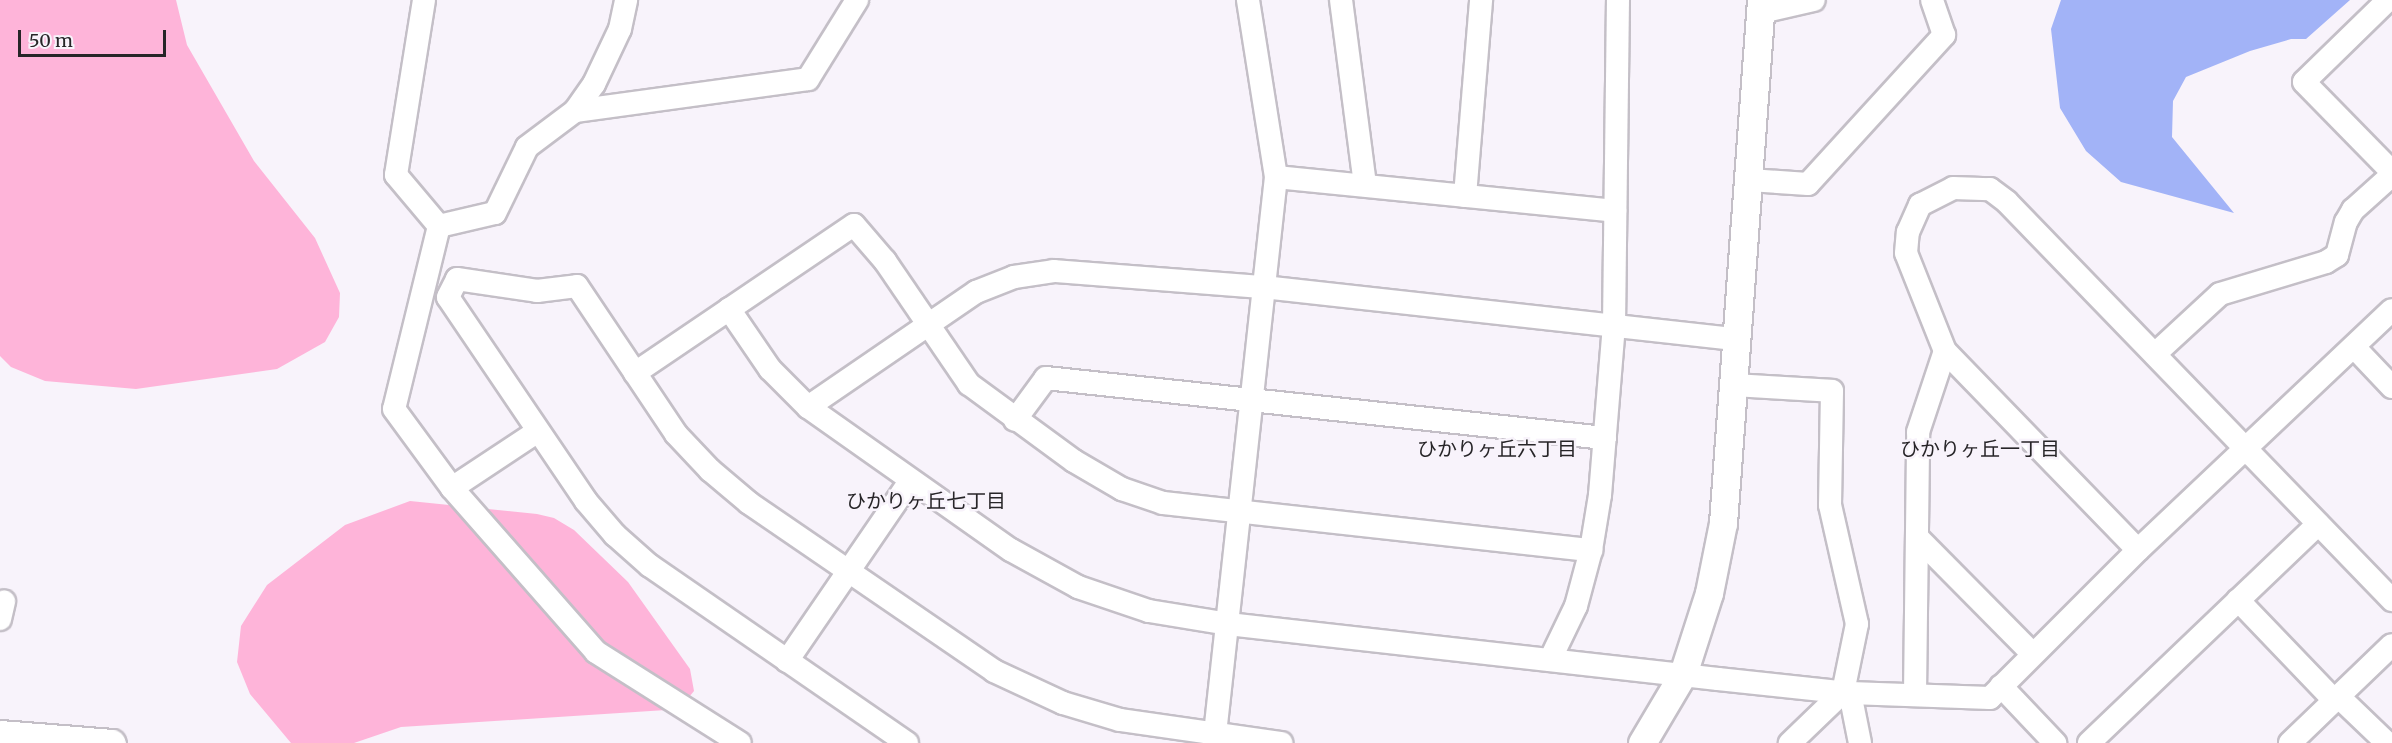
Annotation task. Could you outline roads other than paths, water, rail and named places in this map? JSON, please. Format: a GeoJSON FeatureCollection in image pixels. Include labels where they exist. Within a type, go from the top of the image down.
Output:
{"type":"FeatureCollection","features":[{"type":"Feature","properties":{"kind":"street"},"geometry":{"type":"LineString","coordinates":[[424,0],[396,175],[439,225]]}},
{"type":"Feature","properties":{"kind":"street"},"geometry":{"type":"LineString","coordinates":[[439,225],[495,213],[527,147],[574,111],[594,84],[612,47],[626,0]]}},
{"type":"Feature","properties":{"kind":"street"},"geometry":{"type":"LineString","coordinates":[[574,111],[808,79],[858,0]]}},
{"type":"Feature","properties":{"kind":"street"},"geometry":{"type":"LineString","coordinates":[[1214,739],[1276,177],[1248,0]]}},
{"type":"Feature","properties":{"kind":"street"},"geometry":{"type":"LineString","coordinates":[[1341,0],[1365,184]]}},
{"type":"Feature","properties":{"kind":"street"},"geometry":{"type":"LineString","coordinates":[[1465,196],[1481,0]]}},
{"type":"Feature","properties":{"kind":"street"},"geometry":{"type":"LineString","coordinates":[[1550,660],[1576,606],[1591,550],[1605,438],[1614,326],[1618,0]]}},
{"type":"Feature","properties":{"kind":"street"},"geometry":{"type":"LineString","coordinates":[[1642,743],[1683,674],[1709,593],[1723,523],[1761,6],[1814,0]]}},
{"type":"Feature","properties":{"kind":"street"},"geometry":{"type":"LineString","coordinates":[[1749,180],[1808,184],[1944,35],[1932,0]]}},
{"type":"Feature","properties":{"kind":"street"},"geometry":{"type":"LineString","coordinates":[[2155,354],[2220,294],[2326,262],[2337,255],[2346,222],[2353,210],[2392,174],[2304,82],[2388,0]]}},
{"type":"Feature","properties":{"kind":"street"},"geometry":{"type":"LineString","coordinates":[[1276,177],[1365,184],[1615,211]]}},
{"type":"Feature","properties":{"kind":"street"},"geometry":{"type":"LineString","coordinates":[[2139,550],[1945,351],[1906,253],[1908,232],[1920,205],[1937,193],[1970,186],[1990,189],[2007,202],[2392,600]]}},
{"type":"Feature","properties":{"kind":"street"},"geometry":{"type":"LineString","coordinates":[[439,225],[394,409],[452,488],[596,651],[740,743]]}},
{"type":"Feature","properties":{"kind":"street"},"geometry":{"type":"LineString","coordinates":[[635,373],[854,225],[885,261],[969,384],[1015,420],[1122,489],[1163,503],[1591,550]]}},
{"type":"Feature","properties":{"kind":"street"},"geometry":{"type":"LineString","coordinates":[[808,407],[976,292],[1014,277],[1054,271],[1263,287],[1735,339]]}},
{"type":"Feature","properties":{"kind":"street"},"geometry":{"type":"LineString","coordinates":[[907,743],[650,566],[615,535],[586,501],[448,297],[457,279],[537,291],[577,286],[676,434],[710,470],[749,503],[994,671],[1063,703],[1120,720],[1214,739],[1281,743]]}},
{"type":"Feature","properties":{"kind":"street"},"geometry":{"type":"LineString","coordinates":[[729,309],[770,369],[808,407],[1011,550],[1078,587],[1149,611],[1228,624],[1847,692],[1990,698],[2032,653],[2392,310]]}},
{"type":"Feature","properties":{"kind":"street"},"geometry":{"type":"LineString","coordinates":[[2354,347],[2392,387]]}},
{"type":"Feature","properties":{"kind":"street"},"geometry":{"type":"LineString","coordinates":[[1915,694],[1918,432],[1945,351]]}},
{"type":"Feature","properties":{"kind":"street"},"geometry":{"type":"LineString","coordinates":[[1015,420],[1046,378],[1605,438]]}},
{"type":"Feature","properties":{"kind":"street"},"geometry":{"type":"LineString","coordinates":[[1732,385],[1832,391],[1830,505],[1857,624],[1847,692],[1860,743]]}},
{"type":"Feature","properties":{"kind":"street"},"geometry":{"type":"LineString","coordinates":[[452,488],[538,431]]}},
{"type":"Feature","properties":{"kind":"street"},"geometry":{"type":"LineString","coordinates":[[787,661],[911,480]]}},
{"type":"Feature","properties":{"kind":"street"},"geometry":{"type":"LineString","coordinates":[[2089,743],[2318,524]]}},
{"type":"Feature","properties":{"kind":"street"},"geometry":{"type":"LineString","coordinates":[[1918,538],[2032,653]]}},
{"type":"Feature","properties":{"kind":"street"},"geometry":{"type":"LineString","coordinates":[[2238,600],[2336,698],[2387,743]]}},
{"type":"Feature","properties":{"kind":"street"},"geometry":{"type":"LineString","coordinates":[[2290,743],[2392,645]]}},
{"type":"Feature","properties":{"kind":"street"},"geometry":{"type":"LineString","coordinates":[[2001,686],[2055,743]]}},
{"type":"Feature","properties":{"kind":"street"},"geometry":{"type":"LineString","coordinates":[[1790,743],[1847,692]]}},
{"type":"Feature","properties":{"kind":"street"},"geometry":{"type":"LineString","coordinates":[[0,734],[112,743]]}},
{"type":"Feature","properties":{"kind":"water"},"geometry":{"type":"Polygon","coordinates":[[[2061,0],[2350,0],[2306,39],[2291,39],[2250,51],[2186,77],[2173,101],[2172,137],[2234,213],[2121,182],[2086,151],[2060,108],[2051,29],[2061,0]]]}},
{"type":"Feature","properties":{"kind":"district","name":"ひかりヶ丘六丁目"},"geometry":{"type":"Point","coordinates":[1497,448]}},
{"type":"Feature","properties":{"kind":"district","name":"ひかりヶ丘一丁目"},"geometry":{"type":"Point","coordinates":[1980,448]}},
{"type":"Feature","properties":{"kind":"district","name":"ひかりヶ丘七丁目"},"geometry":{"type":"Point","coordinates":[926,500]}}]}
